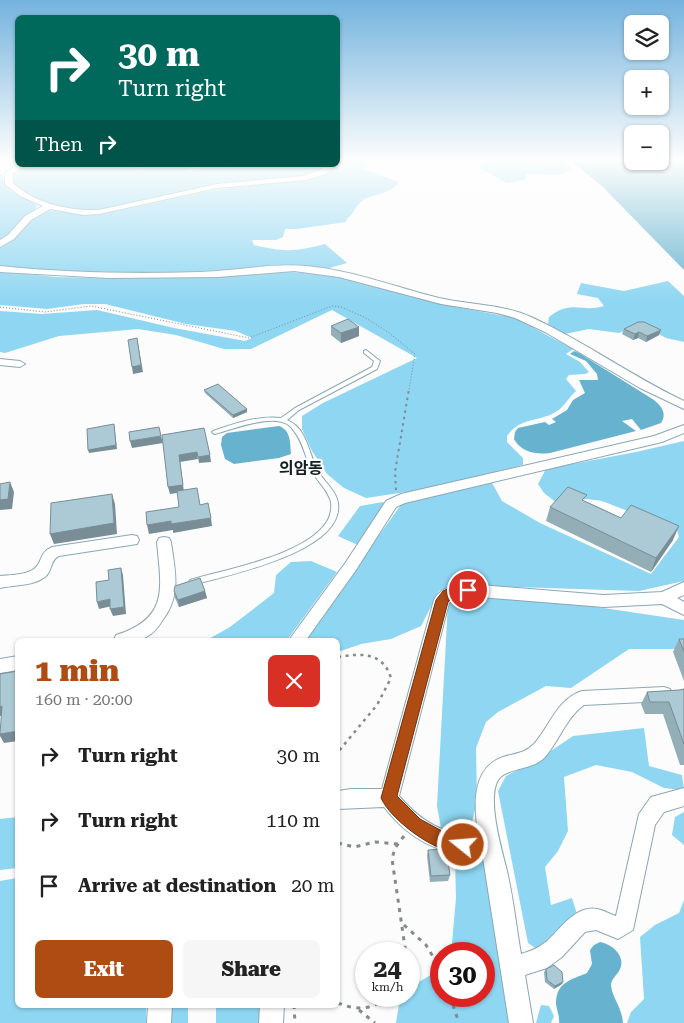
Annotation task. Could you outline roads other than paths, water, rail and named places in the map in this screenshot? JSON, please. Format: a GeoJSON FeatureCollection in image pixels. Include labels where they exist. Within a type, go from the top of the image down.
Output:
{"type":"FeatureCollection","features":[{"type":"Feature","properties":{"kind":"street"},"geometry":{"type":"LineString","coordinates":[[0,244],[11,237],[28,218],[47,208]]}},
{"type":"Feature","properties":{"kind":"street"},"geometry":{"type":"LineString","coordinates":[[58,208],[82,213],[118,208]]}},
{"type":"Feature","properties":{"kind":"street"},"geometry":{"type":"LineString","coordinates":[[0,269],[57,275],[219,274],[306,269],[338,274],[439,301],[513,313],[546,329],[647,388],[684,405]]}},
{"type":"Feature","properties":{"kind":"street"},"geometry":{"type":"LineString","coordinates":[[0,362],[20,364]]}},
{"type":"Feature","properties":{"kind":"street"},"geometry":{"type":"LineString","coordinates":[[297,638],[351,566],[391,504],[400,499],[658,439],[684,429]]}},
{"type":"Feature","properties":{"kind":"street"},"geometry":{"type":"LineString","coordinates":[[0,582],[31,577],[41,572],[50,554],[57,551],[132,540]]}},
{"type":"Feature","properties":{"kind":"street"},"geometry":{"type":"LineString","coordinates":[[131,638],[147,629],[161,612],[173,588],[170,586],[164,542]]}},
{"type":"Feature","properties":{"kind":"street"},"geometry":{"type":"LineString","coordinates":[[389,798],[442,600],[447,594],[454,591],[468,590],[604,601],[664,598],[684,588]]}},
{"type":"Feature","properties":{"kind":"street"},"geometry":{"type":"LineString","coordinates":[[664,598],[684,609]]}},
{"type":"Feature","properties":{"kind":"street"},"geometry":{"type":"LineString","coordinates":[[0,666],[15,664]]}},
{"type":"Feature","properties":{"kind":"street"},"geometry":{"type":"LineString","coordinates":[[521,1023],[496,867],[490,849],[484,807],[487,785],[491,775],[500,766],[520,763],[537,753],[576,701],[582,698],[673,694]]}},
{"type":"Feature","properties":{"kind":"street"},"geometry":{"type":"LineString","coordinates":[[512,968],[539,960],[554,949],[579,923],[596,919],[618,928],[625,922],[646,821],[658,804],[684,797]]}},
{"type":"Feature","properties":{"kind":"street"},"geometry":{"type":"LineString","coordinates":[[340,800],[389,798]]}},
{"type":"Feature","properties":{"kind":"street"},"geometry":{"type":"LineString","coordinates":[[389,798],[400,812],[414,824],[450,844],[490,849]]}},
{"type":"Feature","properties":{"kind":"street"},"geometry":{"type":"LineString","coordinates":[[159,1023],[160,1008]]}},
{"type":"Feature","properties":{"kind":"street"},"geometry":{"type":"LineString","coordinates":[[271,1023],[272,1008]]}},
{"type":"Feature","properties":{"kind":"lane"},"geometry":{"type":"LineString","coordinates":[[215,432],[245,424],[283,420],[297,409],[375,368],[377,361],[366,352]]}},
{"type":"Feature","properties":{"kind":"lane"},"geometry":{"type":"LineString","coordinates":[[186,584],[299,548],[310,543],[329,525],[335,508],[334,500],[313,468],[308,451],[294,426],[283,420]]}},
{"type":"Feature","properties":{"kind":"district","name":"의암동"},"geometry":{"type":"Point","coordinates":[301,468]}}]}
